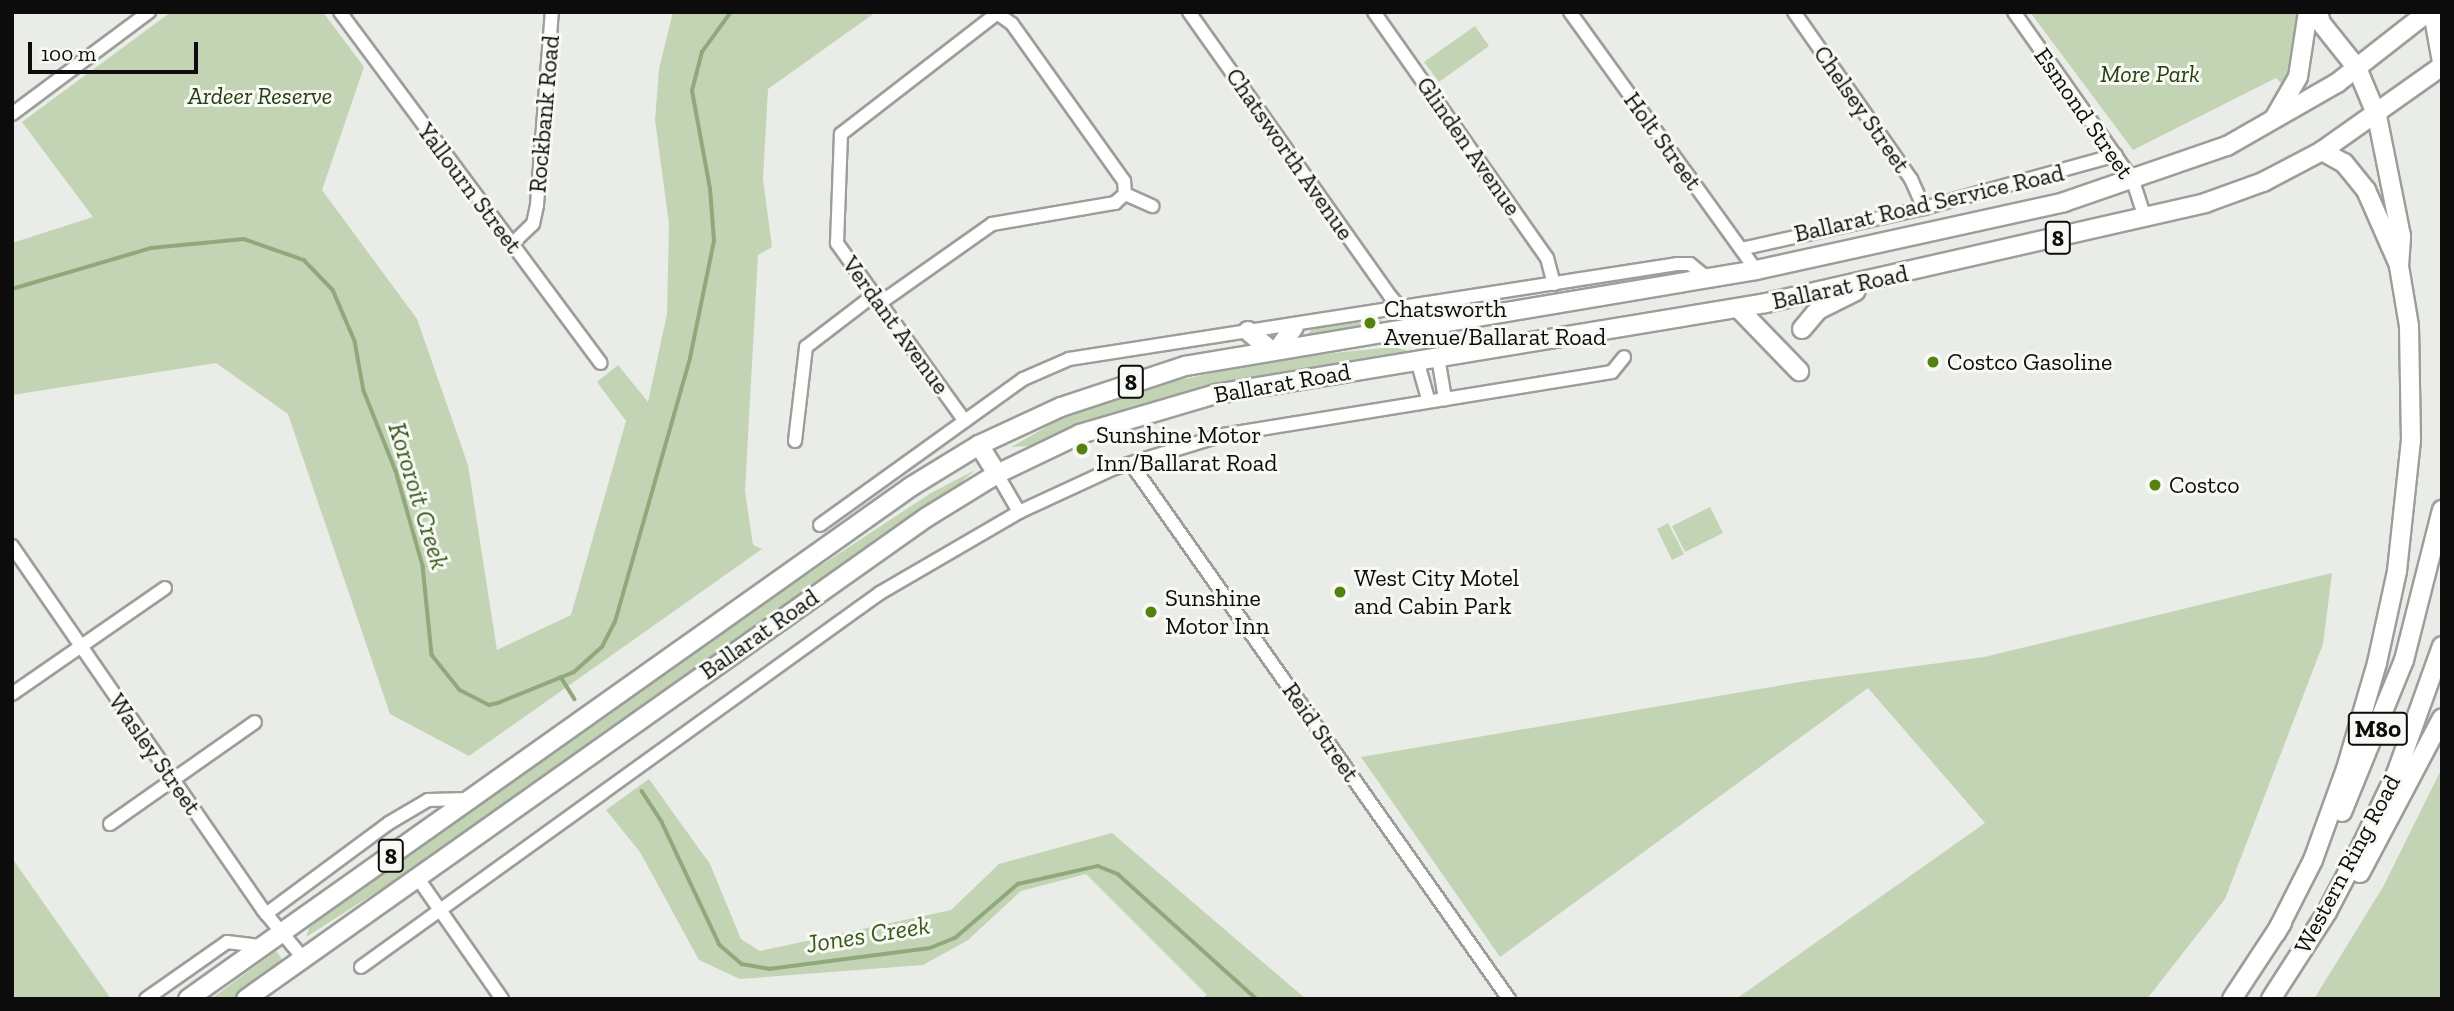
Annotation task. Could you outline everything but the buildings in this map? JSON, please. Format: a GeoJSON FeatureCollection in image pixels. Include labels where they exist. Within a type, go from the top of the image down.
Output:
{"type":"FeatureCollection","features":[{"type":"Feature","properties":{"kind":"highway"},"geometry":{"type":"LineString","coordinates":[[2273,120],[2298,77],[2308,12]]}},
{"type":"Feature","properties":{"kind":"highway"},"geometry":{"type":"LineString","coordinates":[[2276,933],[2313,860],[2346,769],[2377,663],[2397,571],[2412,441],[2409,326],[2399,266],[2401,236],[2377,116],[2357,68],[2328,33],[2318,12]]}},
{"type":"Feature","properties":{"kind":"highway"},"geometry":{"type":"LineString","coordinates":[[2430,12],[2442,64]]}},
{"type":"Feature","properties":{"kind":"highway","name":"Ballarat Road"},"geometry":{"type":"LineString","coordinates":[[188,999],[876,511],[979,446],[1104,391],[1185,366],[1756,270],[2064,202],[2206,155],[2273,120],[2357,68],[2430,12]]}},
{"type":"Feature","properties":{"kind":"highway","name":"Ballarat Road"},"geometry":{"type":"LineString","coordinates":[[246,999],[878,551],[996,474],[1080,434],[1143,412],[1216,394],[1738,308],[2145,218],[2263,182],[2322,151],[2377,116],[2442,64]]}},
{"type":"Feature","properties":{"kind":"highway"},"geometry":{"type":"LineString","coordinates":[[2322,151],[2344,163],[2366,190],[2399,266]]}},
{"type":"Feature","properties":{"kind":"highway"},"geometry":{"type":"LineString","coordinates":[[1802,329],[1829,304],[1894,275]]}},
{"type":"Feature","properties":{"kind":"highway"},"geometry":{"type":"LineString","coordinates":[[1738,308],[1799,371]]}},
{"type":"Feature","properties":{"kind":"highway"},"geometry":{"type":"LineString","coordinates":[[1248,331],[1275,349],[1294,327]]}},
{"type":"Feature","properties":{"kind":"highway"},"geometry":{"type":"LineString","coordinates":[[1411,328],[1438,357]]}},
{"type":"Feature","properties":{"kind":"highway"},"geometry":{"type":"LineString","coordinates":[[1411,328],[1417,360]]}},
{"type":"Feature","properties":{"kind":"highway"},"geometry":{"type":"LineString","coordinates":[[979,446],[996,474]]}},
{"type":"Feature","properties":{"kind":"highway","name":"Western Ring Road"},"geometry":{"type":"LineString","coordinates":[[2232,999],[2276,933],[2344,806],[2385,711],[2427,583],[2442,510]]}},
{"type":"Feature","properties":{"kind":"highway","name":"Western Ring Road"},"geometry":{"type":"LineString","coordinates":[[2273,999],[2327,912],[2367,835],[2415,727],[2442,646]]}},
{"type":"Feature","properties":{"kind":"highway"},"geometry":{"type":"LineString","coordinates":[[2273,999],[2311,955],[2349,892],[2395,813],[2442,718]]}},
{"type":"Feature","properties":{"kind":"street"},"geometry":{"type":"LineString","coordinates":[[12,114],[149,12]]}},
{"type":"Feature","properties":{"kind":"street","name":"Yallourn Street"},"geometry":{"type":"LineString","coordinates":[[340,12],[601,363]]}},
{"type":"Feature","properties":{"kind":"street","name":"Rockbank Road"},"geometry":{"type":"LineString","coordinates":[[509,241],[535,215],[552,12]]}},
{"type":"Feature","properties":{"kind":"street","name":"Chatsworth Avenue"},"geometry":{"type":"LineString","coordinates":[[1189,12],[1411,328]]}},
{"type":"Feature","properties":{"kind":"street","name":"Glinden Avenue"},"geometry":{"type":"LineString","coordinates":[[1374,12],[1547,258],[1554,284]]}},
{"type":"Feature","properties":{"kind":"street","name":"Holt Street"},"geometry":{"type":"LineString","coordinates":[[1570,12],[1756,270]]}},
{"type":"Feature","properties":{"kind":"street","name":"Chelsey Street"},"geometry":{"type":"LineString","coordinates":[[1794,12],[1911,179],[1924,208]]}},
{"type":"Feature","properties":{"kind":"street","name":"Esmond Street"},"geometry":{"type":"LineString","coordinates":[[2014,12],[2133,181],[2145,218]]}},
{"type":"Feature","properties":{"kind":"street"},"geometry":{"type":"LineString","coordinates":[[999,13],[1012,24],[1124,181],[1125,194]]}},
{"type":"Feature","properties":{"kind":"street","name":"Verdant Avenue"},"geometry":{"type":"LineString","coordinates":[[964,420],[838,243],[841,134],[999,13]]}},
{"type":"Feature","properties":{"kind":"street","name":"Ballarat Road Service Road"},"geometry":{"type":"LineString","coordinates":[[1741,249],[1924,208],[2116,155]]}},
{"type":"Feature","properties":{"kind":"street"},"geometry":{"type":"LineString","coordinates":[[1125,194],[1152,206]]}},
{"type":"Feature","properties":{"kind":"street"},"geometry":{"type":"LineString","coordinates":[[795,441],[806,347],[992,224],[1115,203],[1125,194]]}},
{"type":"Feature","properties":{"kind":"street"},"geometry":{"type":"LineString","coordinates":[[820,525],[1023,379],[1069,359],[1248,331],[1294,327],[1394,304],[1554,284],[1677,264],[1690,264],[1706,278]]}},
{"type":"Feature","properties":{"kind":"street"},"geometry":{"type":"LineString","coordinates":[[1438,357],[1445,399]]}},
{"type":"Feature","properties":{"kind":"street","name":"Ballarat Road"},"geometry":{"type":"LineString","coordinates":[[361,967],[880,593],[1019,512],[1112,469],[1235,432],[1428,399],[1445,399],[1612,372],[1624,357]]}},
{"type":"Feature","properties":{"kind":"street"},"geometry":{"type":"LineString","coordinates":[[1417,360],[1428,399]]}},
{"type":"Feature","properties":{"kind":"street","name":"Reid Street"},"geometry":{"type":"LineString","coordinates":[[1132,465],[1509,999]]}},
{"type":"Feature","properties":{"kind":"street"},"geometry":{"type":"LineString","coordinates":[[996,474],[1019,512]]}},
{"type":"Feature","properties":{"kind":"street","name":"Wasley Street"},"geometry":{"type":"LineString","coordinates":[[12,546],[266,914],[284,932],[303,958]]}},
{"type":"Feature","properties":{"kind":"street"},"geometry":{"type":"LineString","coordinates":[[12,694],[165,588]]}},
{"type":"Feature","properties":{"kind":"street"},"geometry":{"type":"LineString","coordinates":[[110,824],[255,722]]}},
{"type":"Feature","properties":{"kind":"street"},"geometry":{"type":"LineString","coordinates":[[266,914],[389,823],[428,800],[470,799]]}},
{"type":"Feature","properties":{"kind":"street"},"geometry":{"type":"LineString","coordinates":[[417,877],[502,999]]}},
{"type":"Feature","properties":{"kind":"street"},"geometry":{"type":"LineString","coordinates":[[146,999],[227,942],[241,940],[262,946]]}},
{"type":"Feature","properties":{"kind":"green space","name":"Ardeer Reserve"},"geometry":{"type":"Polygon","coordinates":[[[171,12],[323,12],[364,67],[322,190],[417,319],[468,465],[497,650],[571,615],[626,421],[597,382],[618,365],[648,402],[667,314],[669,224],[655,120],[659,69],[673,12],[876,12],[768,89],[763,179],[772,247],[758,255],[745,491],[753,545],[762,549],[469,756],[390,714],[288,414],[216,363],[12,395],[12,243],[93,217],[22,122],[171,12]]]}},
{"type":"Feature","properties":{"kind":"green space","name":"More Park"},"geometry":{"type":"Polygon","coordinates":[[[2030,12],[2298,12],[2295,63],[2283,85],[2276,78],[2133,150],[2030,12]]]}},
{"type":"Feature","properties":{"kind":"green space"},"geometry":{"type":"Polygon","coordinates":[[[1475,26],[1489,46],[1439,82],[1424,62],[1475,26]]]}},
{"type":"Feature","properties":{"kind":"green space"},"geometry":{"type":"Polygon","coordinates":[[[1380,318],[1382,323],[1306,335],[1314,328],[1380,318]]]}},
{"type":"Feature","properties":{"kind":"green space"},"geometry":{"type":"Polygon","coordinates":[[[1393,347],[1409,351],[1188,392],[1098,418],[1036,446],[1011,447],[1062,418],[1170,382],[1284,358],[1393,347]]]}},
{"type":"Feature","properties":{"kind":"green space"},"geometry":{"type":"Polygon","coordinates":[[[975,470],[951,491],[441,851],[306,937],[309,928],[337,906],[776,595],[931,493],[975,470]]]}},
{"type":"Feature","properties":{"kind":"green space"},"geometry":{"type":"Polygon","coordinates":[[[1710,507],[1723,533],[1685,552],[1672,526],[1710,507]]]}},
{"type":"Feature","properties":{"kind":"green space"},"geometry":{"type":"Polygon","coordinates":[[[1668,523],[1684,554],[1672,560],[1657,529],[1668,523]]]}},
{"type":"Feature","properties":{"kind":"green space"},"geometry":{"type":"Polygon","coordinates":[[[2332,573],[2323,644],[2225,899],[2147,999],[1736,999],[1985,823],[1868,688],[1500,957],[1361,757],[1812,680],[1984,657],[2332,573]]]}},
{"type":"Feature","properties":{"kind":"green space"},"geometry":{"type":"Polygon","coordinates":[[[2442,768],[2442,999],[2314,999],[2383,887],[2442,768]]]}},
{"type":"Feature","properties":{"kind":"green space"},"geometry":{"type":"Polygon","coordinates":[[[649,779],[710,864],[741,939],[760,951],[951,910],[999,864],[1112,833],[1306,999],[1201,999],[1207,995],[1086,874],[1021,891],[968,940],[923,965],[740,979],[699,960],[640,852],[606,810],[649,779]]]}},
{"type":"Feature","properties":{"kind":"green space"},"geometry":{"type":"Polygon","coordinates":[[[12,858],[111,999],[12,999],[12,858]]]}},
{"type":"Feature","properties":{"kind":"green space"},"geometry":{"type":"Polygon","coordinates":[[[276,951],[282,959],[275,971],[235,999],[211,999],[276,951]]]}},
{"type":"Feature","properties":{"kind":"waterway","name":"Kororoit Creek"},"geometry":{"type":"LineString","coordinates":[[12,289],[151,248],[244,239],[304,260],[333,290],[355,341],[364,391],[396,471],[423,566],[432,655],[460,690],[489,705],[498,703],[574,672],[602,647],[615,622],[690,358],[714,241],[710,189],[692,91],[702,52],[731,12]]}},
{"type":"Feature","properties":{"kind":"waterway","name":"Jones Creek"},"geometry":{"type":"LineString","coordinates":[[561,677],[575,699]]}},
{"type":"Feature","properties":{"kind":"waterway","name":"Jones Creek"},"geometry":{"type":"LineString","coordinates":[[642,791],[662,822],[720,945],[742,964],[769,969],[930,948],[955,938],[1018,884],[1098,866],[1118,874],[1257,999]]}},
{"type":"Feature","properties":{"kind":"place","name":"Chatsworth Avenue/Ballarat Road"},"geometry":{"type":"Point","coordinates":[1370,323]}},
{"type":"Feature","properties":{"kind":"place","name":"Costco Gasoline"},"geometry":{"type":"Point","coordinates":[1933,362]}},
{"type":"Feature","properties":{"kind":"place","name":"Sunshine Motor Inn/Ballarat Road"},"geometry":{"type":"Point","coordinates":[1082,449]}},
{"type":"Feature","properties":{"kind":"place","name":"Costco"},"geometry":{"type":"Point","coordinates":[2155,485]}},
{"type":"Feature","properties":{"kind":"place","name":"West City Motel and Cabin Park"},"geometry":{"type":"Point","coordinates":[1340,592]}},
{"type":"Feature","properties":{"kind":"place","name":"Sunshine Motor Inn"},"geometry":{"type":"Point","coordinates":[1151,612]}}]}
